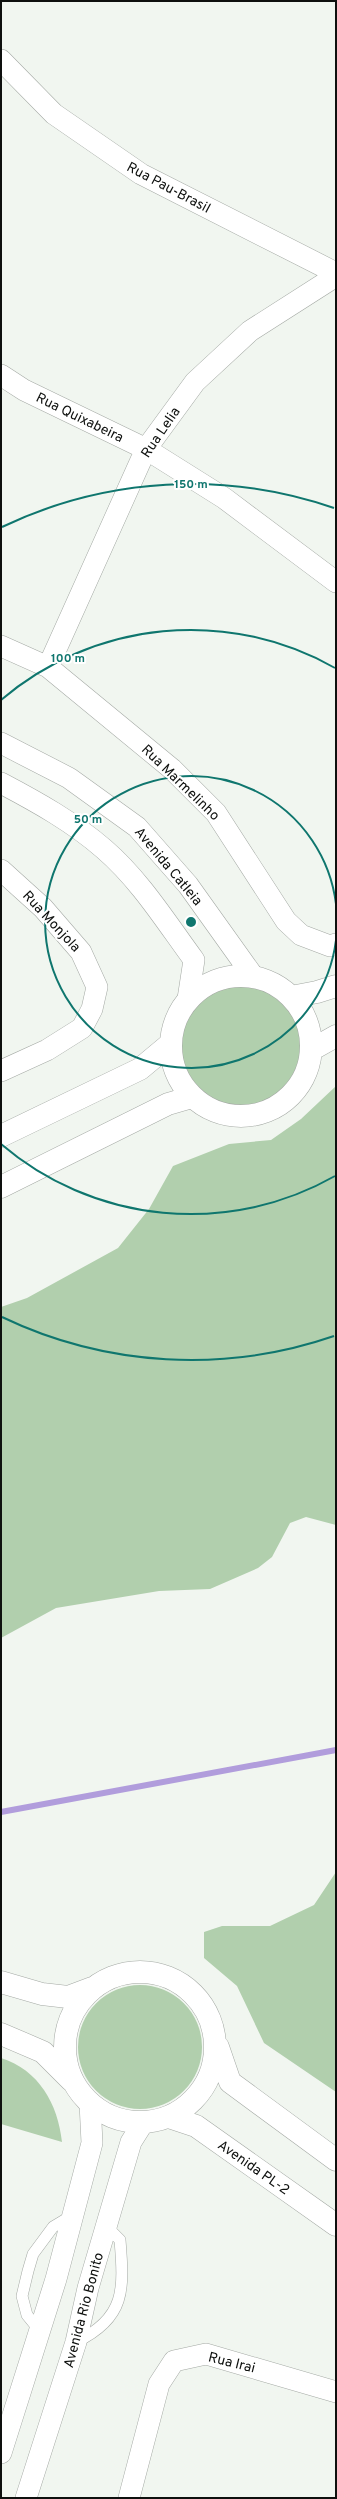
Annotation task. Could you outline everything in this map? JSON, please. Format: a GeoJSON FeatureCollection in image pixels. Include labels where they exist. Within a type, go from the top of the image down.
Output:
{"type":"FeatureCollection","features":[{"type":"Feature","properties":{"kind":"street","name":"Rua Pau-Brasil"},"geometry":{"type":"LineString","coordinates":[[1,60],[54,114],[141,174],[336,273]]}},
{"type":"Feature","properties":{"kind":"street","name":"Rua Lelia"},"geometry":{"type":"LineString","coordinates":[[48,667],[146,449],[195,382],[250,330],[336,276]]}},
{"type":"Feature","properties":{"kind":"street","name":"Rua Quixabeira"},"geometry":{"type":"LineString","coordinates":[[1,375],[24,390],[146,449],[224,498],[336,582]]}},
{"type":"Feature","properties":{"kind":"street","name":"Rua Marmelinho"},"geometry":{"type":"LineString","coordinates":[[1,646],[48,667],[177,774],[216,813],[286,921],[301,935],[333,945]]}},
{"type":"Feature","properties":{"kind":"street","name":"Avenida Catleia"},"geometry":{"type":"LineString","coordinates":[[1,743],[68,778],[137,827],[188,885],[253,976]]}},
{"type":"Feature","properties":{"kind":"street"},"geometry":{"type":"LineString","coordinates":[[1,783],[49,808],[104,849],[148,896],[194,960],[188,999],[175,1023],[170,1044],[176,1073],[192,1097],[211,1109],[233,1116],[256,1114],[277,1106],[294,1092],[306,1072],[311,1050],[310,1031],[303,1012],[291,997],[273,984],[253,976],[229,976],[206,984],[188,999]]}},
{"type":"Feature","properties":{"kind":"street","name":"Rua Monjola"},"geometry":{"type":"LineString","coordinates":[[1,870],[44,908],[81,952],[96,987],[92,1009],[82,1028],[47,1050],[1,1070]]}},
{"type":"Feature","properties":{"kind":"street"},"geometry":{"type":"LineString","coordinates":[[291,997],[317,992],[336,986]]}},
{"type":"Feature","properties":{"kind":"street"},"geometry":{"type":"LineString","coordinates":[[311,1050],[327,1039],[336,1036]]}},
{"type":"Feature","properties":{"kind":"street"},"geometry":{"type":"LineString","coordinates":[[1,1136],[140,1069],[170,1044]]}},
{"type":"Feature","properties":{"kind":"street"},"geometry":{"type":"LineString","coordinates":[[1,1187],[168,1104],[192,1097]]}},
{"type":"Feature","properties":{"kind":"street"},"geometry":{"type":"LineString","coordinates":[[1,1982],[42,1994],[68,1997],[92,1988],[113,1976],[136,1971],[160,1974],[182,1983],[199,1999],[212,2019],[216,2042],[230,2082],[336,2160]]}},
{"type":"Feature","properties":{"kind":"street"},"geometry":{"type":"LineString","coordinates":[[73,2082],[65,2057],[66,2031],[75,2007],[92,1988]]}},
{"type":"Feature","properties":{"kind":"street"},"geometry":{"type":"LineString","coordinates":[[1,2034],[43,2052],[73,2082],[90,2103],[106,2114],[124,2120],[143,2123],[169,2117],[189,2105],[205,2088],[214,2066],[216,2042]]}},
{"type":"Feature","properties":{"kind":"street"},"geometry":{"type":"LineString","coordinates":[[1,2453],[40,2331],[92,2144],[90,2103]]}},
{"type":"Feature","properties":{"kind":"street","name":"Avenida PL-2"},"geometry":{"type":"LineString","coordinates":[[169,2117],[196,2126],[336,2225]]}},
{"type":"Feature","properties":{"kind":"street","name":"Avenida Rio Bonito"},"geometry":{"type":"LineString","coordinates":[[26,2498],[76,2342],[88,2288],[131,2142],[143,2123]]}},
{"type":"Feature","properties":{"kind":"street","name":"Rua Irai"},"geometry":{"type":"LineString","coordinates":[[129,2498],[159,2384],[174,2361],[206,2354],[336,2392]]}},
{"type":"Feature","properties":{"kind":"lane"},"geometry":{"type":"LineString","coordinates":[[40,2331],[27,2315],[22,2296],[28,2271],[34,2254],[53,2227],[73,2215]]}},
{"type":"Feature","properties":{"kind":"lane"},"geometry":{"type":"LineString","coordinates":[[76,2342],[94,2333],[111,2318],[123,2278],[120,2240],[106,2227]]}},
{"type":"Feature","properties":{"kind":"green space"},"geometry":{"type":"Polygon","coordinates":[[[241,985],[264,989],[275,995],[284,1003],[292,1012],[298,1023],[302,1046],[298,1069],[292,1080],[284,1089],[275,1097],[264,1103],[241,1107],[218,1103],[207,1097],[198,1089],[190,1080],[184,1069],[180,1046],[184,1023],[190,1012],[198,1003],[207,995],[218,989],[241,985]]]}},
{"type":"Feature","properties":{"kind":"green space"},"geometry":{"type":"Polygon","coordinates":[[[336,1086],[336,1525],[306,1517],[290,1523],[272,1557],[258,1568],[210,1589],[159,1591],[56,1608],[1,1638],[1,1307],[27,1298],[118,1248],[149,1209],[173,1166],[229,1144],[271,1140],[301,1119],[336,1086]]]}},
{"type":"Feature","properties":{"kind":"green space"},"geometry":{"type":"Polygon","coordinates":[[[336,1872],[336,2092],[264,2043],[237,1986],[204,1958],[204,1932],[222,1926],[270,1926],[314,1905],[336,1872]]]}},
{"type":"Feature","properties":{"kind":"green space"},"geometry":{"type":"Polygon","coordinates":[[[140,1985],[152,1986],[164,1990],[175,1995],[184,2003],[192,2012],[197,2023],[201,2035],[201,2059],[197,2071],[192,2082],[184,2091],[175,2099],[164,2104],[152,2108],[140,2109],[128,2108],[116,2104],[105,2099],[96,2091],[88,2082],[83,2071],[79,2059],[78,2047],[79,2035],[83,2023],[88,2012],[96,2003],[105,1995],[116,1990],[128,1986],[140,1985]]]}},
{"type":"Feature","properties":{"kind":"green space"},"geometry":{"type":"Polygon","coordinates":[[[1,2058],[14,2063],[26,2071],[44,2090],[56,2115],[62,2142],[1,2124],[1,2058]]]}},
{"type":"Feature","properties":{"kind":"waterway"},"geometry":{"type":"LineString","coordinates":[[1,1812],[336,1750]]}}]}
